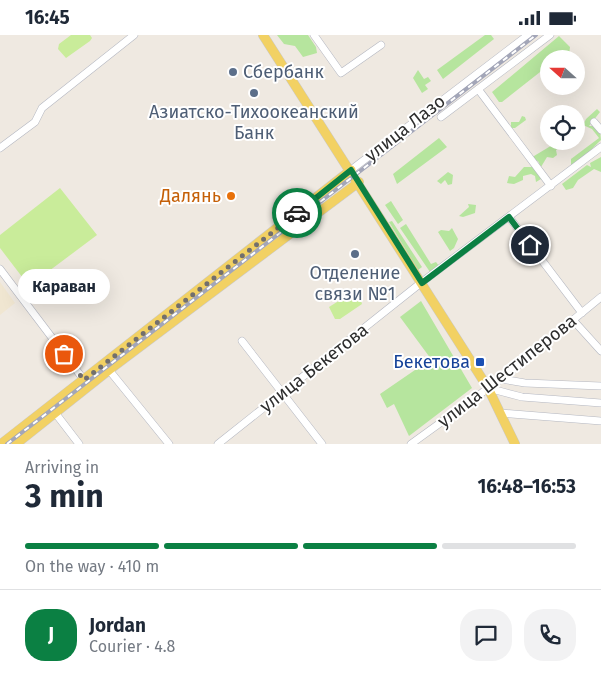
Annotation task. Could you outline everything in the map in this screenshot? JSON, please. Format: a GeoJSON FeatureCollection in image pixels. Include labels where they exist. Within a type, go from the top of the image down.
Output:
{"type":"FeatureCollection","features":[{"type":"Feature","properties":{"kind":"main road"},"geometry":{"type":"LineString","coordinates":[[263,35],[351,170],[488,388],[515,444]]}},
{"type":"Feature","properties":{"kind":"main road","name":"улица Лазо"},"geometry":{"type":"LineString","coordinates":[[1,444],[351,170]]}},
{"type":"Feature","properties":{"kind":"main road","name":"улица Лазо"},"geometry":{"type":"LineString","coordinates":[[16,444],[109,370],[358,182]]}},
{"type":"Feature","properties":{"kind":"street"},"geometry":{"type":"LineString","coordinates":[[0,148],[36,122],[42,108],[134,35]]}},
{"type":"Feature","properties":{"kind":"street"},"geometry":{"type":"LineString","coordinates":[[314,35],[341,73],[381,45]]}},
{"type":"Feature","properties":{"kind":"street","name":"улица Лазо"},"geometry":{"type":"LineString","coordinates":[[351,170],[528,35]]}},
{"type":"Feature","properties":{"kind":"street"},"geometry":{"type":"LineString","coordinates":[[441,117],[550,35]]}},
{"type":"Feature","properties":{"kind":"street"},"geometry":{"type":"LineString","coordinates":[[478,89],[551,186]]}},
{"type":"Feature","properties":{"kind":"street"},"geometry":{"type":"LineString","coordinates":[[594,122],[601,130]]}},
{"type":"Feature","properties":{"kind":"street","name":"улица Бекетова"},"geometry":{"type":"LineString","coordinates":[[218,444],[422,283],[601,147]]}},
{"type":"Feature","properties":{"kind":"street"},"geometry":{"type":"LineString","coordinates":[[509,217],[582,313]]}},
{"type":"Feature","properties":{"kind":"street"},"geometry":{"type":"LineString","coordinates":[[0,269],[84,380]]}},
{"type":"Feature","properties":{"kind":"street","name":"улица Шестиперова"},"geometry":{"type":"LineString","coordinates":[[411,444],[501,379],[601,297]]}},
{"type":"Feature","properties":{"kind":"street"},"geometry":{"type":"LineString","coordinates":[[573,320],[601,351]]}},
{"type":"Feature","properties":{"kind":"street"},"geometry":{"type":"LineString","coordinates":[[242,341],[322,444]]}},
{"type":"Feature","properties":{"kind":"street"},"geometry":{"type":"LineString","coordinates":[[109,370],[169,444]]}},
{"type":"Feature","properties":{"kind":"street"},"geometry":{"type":"LineString","coordinates":[[501,379],[524,383],[601,386]]}},
{"type":"Feature","properties":{"kind":"street"},"geometry":{"type":"LineString","coordinates":[[488,388],[522,397],[601,403]]}},
{"type":"Feature","properties":{"kind":"street"},"geometry":{"type":"LineString","coordinates":[[56,413],[79,444]]}},
{"type":"Feature","properties":{"kind":"street"},"geometry":{"type":"LineString","coordinates":[[500,413],[601,421]]}},
{"type":"Feature","properties":{"kind":"shaded area"},"geometry":{"type":"Polygon","coordinates":[[[0,282],[15,303],[0,315],[0,282]]]}},
{"type":"Feature","properties":{"kind":"green space"},"geometry":{"type":"Polygon","coordinates":[[[71,35],[90,35],[92,38],[66,58],[58,49],[59,44],[71,35]]]}},
{"type":"Feature","properties":{"kind":"green space"},"geometry":{"type":"Polygon","coordinates":[[[277,35],[308,35],[316,47],[317,53],[303,57],[295,46],[284,44],[277,35]]]}},
{"type":"Feature","properties":{"kind":"green space"},"geometry":{"type":"Polygon","coordinates":[[[485,35],[491,35],[494,39],[443,79],[437,70],[485,35]]]}},
{"type":"Feature","properties":{"kind":"green space"},"geometry":{"type":"Polygon","coordinates":[[[559,36],[570,47],[570,50],[542,50],[559,36]]]}},
{"type":"Feature","properties":{"kind":"green space"},"geometry":{"type":"Polygon","coordinates":[[[540,52],[540,72],[502,102],[499,102],[492,92],[540,52]]]}},
{"type":"Feature","properties":{"kind":"green space"},"geometry":{"type":"Polygon","coordinates":[[[418,70],[424,79],[428,77],[431,81],[425,85],[428,89],[422,93],[413,78],[418,70]]]}},
{"type":"Feature","properties":{"kind":"green space"},"geometry":{"type":"Polygon","coordinates":[[[597,109],[600,112],[589,126],[595,126],[600,131],[601,140],[583,157],[571,165],[571,159],[599,138],[592,129],[585,126],[586,119],[597,109]]]}},
{"type":"Feature","properties":{"kind":"green space"},"geometry":{"type":"Polygon","coordinates":[[[522,116],[526,120],[515,128],[511,128],[511,122],[519,122],[522,116]]]}},
{"type":"Feature","properties":{"kind":"green space"},"geometry":{"type":"Polygon","coordinates":[[[439,138],[447,147],[397,184],[393,174],[439,138]]]}},
{"type":"Feature","properties":{"kind":"green space"},"geometry":{"type":"Polygon","coordinates":[[[544,150],[556,150],[557,155],[553,158],[547,157],[541,167],[538,161],[534,160],[534,156],[544,150]]]}},
{"type":"Feature","properties":{"kind":"green space"},"geometry":{"type":"Polygon","coordinates":[[[601,157],[601,172],[594,169],[578,180],[573,188],[566,190],[562,184],[587,165],[591,167],[590,163],[601,157]]]}},
{"type":"Feature","properties":{"kind":"green space"},"geometry":{"type":"Polygon","coordinates":[[[524,167],[534,167],[540,172],[541,179],[536,182],[535,176],[531,174],[523,176],[523,180],[514,184],[507,183],[509,176],[515,177],[524,167]]]}},
{"type":"Feature","properties":{"kind":"green space"},"geometry":{"type":"Polygon","coordinates":[[[448,172],[453,175],[452,184],[448,185],[445,180],[441,184],[437,181],[448,172]]]}},
{"type":"Feature","properties":{"kind":"green space"},"geometry":{"type":"Polygon","coordinates":[[[60,188],[97,235],[29,286],[0,248],[0,235],[60,188]]]}},
{"type":"Feature","properties":{"kind":"green space"},"geometry":{"type":"Polygon","coordinates":[[[391,201],[403,220],[398,224],[385,205],[391,201]]]}},
{"type":"Feature","properties":{"kind":"green space"},"geometry":{"type":"Polygon","coordinates":[[[468,204],[476,205],[475,213],[463,217],[459,216],[469,207],[468,204]]]}},
{"type":"Feature","properties":{"kind":"green space"},"geometry":{"type":"Polygon","coordinates":[[[392,221],[422,267],[418,270],[389,222],[392,221]]]}},
{"type":"Feature","properties":{"kind":"green space"},"geometry":{"type":"Polygon","coordinates":[[[406,224],[431,264],[436,262],[439,266],[430,272],[400,228],[406,224]]]}},
{"type":"Feature","properties":{"kind":"green space"},"geometry":{"type":"Polygon","coordinates":[[[452,228],[458,239],[454,248],[450,251],[438,232],[441,230],[449,231],[452,228]]]}},
{"type":"Feature","properties":{"kind":"green space"},"geometry":{"type":"Polygon","coordinates":[[[353,292],[359,294],[362,304],[340,319],[335,319],[329,307],[353,292]]]}},
{"type":"Feature","properties":{"kind":"green space"},"geometry":{"type":"Polygon","coordinates":[[[421,301],[472,388],[409,436],[394,404],[387,408],[380,394],[431,359],[400,317],[421,301]]]}},
{"type":"Feature","properties":{"kind":"railway"},"geometry":{"type":"LineString","coordinates":[[7,444],[536,35]]}},
{"type":"Feature","properties":{"kind":"way so far"},"geometry":{"type":"LineString","coordinates":[[64,354],[84,380],[297,213]]}},
{"type":"Feature","properties":{"kind":"place","name":"Сбербанк"},"geometry":{"type":"Point","coordinates":[233,72]}},
{"type":"Feature","properties":{"kind":"place","name":"Азиатско-Тихоокеанский Банк"},"geometry":{"type":"Point","coordinates":[254,93]}},
{"type":"Feature","properties":{"kind":"place","name":"Далянь"},"geometry":{"type":"Point","coordinates":[231,196]}},
{"type":"Feature","properties":{"kind":"place","name":"Отделение связи №1"},"geometry":{"type":"Point","coordinates":[355,254]}},
{"type":"Feature","properties":{"kind":"place","name":"Караван"},"geometry":{"type":"Point","coordinates":[64,354]}},
{"type":"Feature","properties":{"kind":"place","name":"Бекетова"},"geometry":{"type":"Point","coordinates":[480,362]}},
{"type":"Feature","properties":{"kind":"route"},"geometry":{"type":"LineString","coordinates":[[297,213],[351,170],[422,283],[509,217],[530,245]]}}]}
